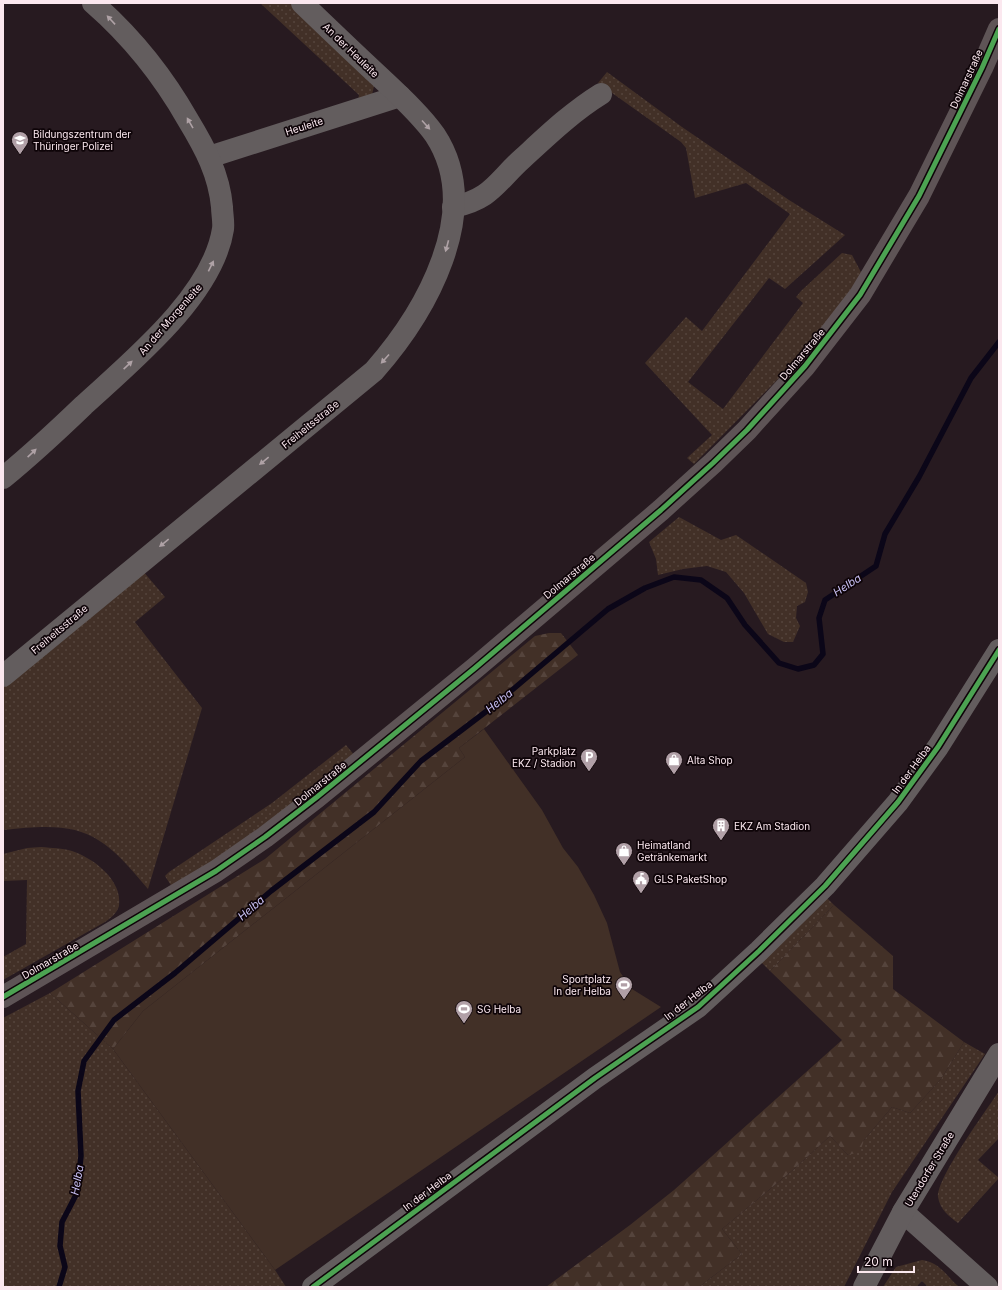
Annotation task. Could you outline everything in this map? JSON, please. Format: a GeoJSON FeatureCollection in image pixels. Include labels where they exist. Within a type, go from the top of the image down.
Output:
{"type":"FeatureCollection","features":[{"type":"Feature","properties":{"kind":"main road","name":"Dolmarstraße"},"geometry":{"type":"LineString","coordinates":[[3,997],[209,875],[265,837],[317,797],[475,668],[661,510],[747,430],[804,366],[860,295],[919,196],[982,68],[999,28]]}},
{"type":"Feature","properties":{"kind":"street","name":"An der Morgenleite"},"geometry":{"type":"LineString","coordinates":[[3,478],[138,356],[185,304],[208,272],[215,259],[223,227],[221,195],[209,157],[159,74],[143,54],[93,3]]}},
{"type":"Feature","properties":{"kind":"street","name":"An der Heuleite"},"geometry":{"type":"LineString","coordinates":[[302,3],[400,96]]}},
{"type":"Feature","properties":{"kind":"street"},"geometry":{"type":"LineString","coordinates":[[453,207],[477,200],[489,192],[522,158],[573,113],[601,94]]}},
{"type":"Feature","properties":{"kind":"street","name":"Heuleite"},"geometry":{"type":"LineString","coordinates":[[209,157],[400,96]]}},
{"type":"Feature","properties":{"kind":"street","name":"Freiheitsstraße"},"geometry":{"type":"LineString","coordinates":[[3,676],[374,371],[407,330],[426,298],[447,247],[453,207],[453,184],[446,157],[435,135],[400,96]]}},
{"type":"Feature","properties":{"kind":"street","name":"In der Helba"},"geometry":{"type":"LineString","coordinates":[[313,1287],[595,1078],[698,1007],[759,951],[824,886],[898,802],[938,747],[999,650]]}},
{"type":"Feature","properties":{"kind":"street","name":"Utendorfer Straße"},"geometry":{"type":"LineString","coordinates":[[864,1287],[903,1212],[999,1054]]}},
{"type":"Feature","properties":{"kind":"street"},"geometry":{"type":"LineString","coordinates":[[903,1212],[987,1287]]}},
{"type":"Feature","properties":{"kind":"green space"},"geometry":{"type":"Polygon","coordinates":[[[260,3],[294,3],[374,86],[372,95],[357,106],[359,95],[260,3]]]}},
{"type":"Feature","properties":{"kind":"green space"},"geometry":{"type":"Polygon","coordinates":[[[607,72],[682,127],[789,200],[845,235],[785,289],[769,278],[688,382],[723,409],[803,303],[796,297],[801,291],[842,253],[852,255],[862,274],[831,317],[795,362],[694,464],[687,458],[712,435],[645,363],[686,317],[702,331],[790,214],[746,183],[695,198],[686,148],[681,142],[598,83],[607,72]]]}},
{"type":"Feature","properties":{"kind":"green space"},"geometry":{"type":"Polygon","coordinates":[[[679,517],[721,540],[736,535],[806,583],[808,592],[805,602],[797,606],[796,618],[800,626],[793,642],[784,642],[768,634],[744,593],[726,572],[707,566],[683,569],[658,575],[656,559],[649,542],[679,517]]]}},
{"type":"Feature","properties":{"kind":"green space"},"geometry":{"type":"Polygon","coordinates":[[[142,570],[165,597],[135,622],[202,708],[148,889],[116,853],[101,842],[86,834],[70,829],[51,827],[29,827],[3,830],[3,684],[142,570]]]}},
{"type":"Feature","properties":{"kind":"green space"},"geometry":{"type":"Polygon","coordinates":[[[549,633],[561,633],[578,655],[459,748],[465,757],[143,1011],[113,1049],[50,993],[265,859],[535,636],[549,633]]]}},
{"type":"Feature","properties":{"kind":"green space"},"geometry":{"type":"Polygon","coordinates":[[[484,729],[542,810],[563,848],[578,867],[594,895],[607,923],[620,972],[632,989],[661,1007],[275,1270],[113,1049],[143,1011],[465,757],[459,748],[484,729]]]}},
{"type":"Feature","properties":{"kind":"green space"},"geometry":{"type":"Polygon","coordinates":[[[346,745],[355,756],[248,838],[172,887],[165,876],[169,872],[272,803],[346,745]]]}},
{"type":"Feature","properties":{"kind":"green space"},"geometry":{"type":"Polygon","coordinates":[[[41,847],[61,849],[80,854],[105,871],[116,887],[119,896],[119,906],[114,915],[105,922],[3,980],[3,957],[26,944],[27,880],[3,881],[3,854],[27,848],[41,847]]]}},
{"type":"Feature","properties":{"kind":"green space"},"geometry":{"type":"Polygon","coordinates":[[[826,897],[834,905],[770,971],[761,962],[826,897]]]}},
{"type":"Feature","properties":{"kind":"green space"},"geometry":{"type":"Polygon","coordinates":[[[834,905],[893,956],[893,989],[964,1042],[941,1079],[910,1113],[892,1107],[864,1140],[860,1152],[848,1155],[830,1136],[794,1169],[722,1229],[742,1254],[699,1287],[546,1287],[630,1225],[674,1190],[842,1040],[770,971],[834,905]]]}},
{"type":"Feature","properties":{"kind":"green space"},"geometry":{"type":"Polygon","coordinates":[[[50,993],[113,1049],[286,1287],[3,1287],[3,1018],[50,993]]]}},
{"type":"Feature","properties":{"kind":"green space"},"geometry":{"type":"Polygon","coordinates":[[[964,1042],[985,1054],[892,1192],[844,1287],[699,1287],[742,1254],[722,1229],[794,1169],[830,1136],[848,1155],[864,1140],[892,1107],[910,1113],[941,1079],[964,1042]]]}},
{"type":"Feature","properties":{"kind":"green space"},"geometry":{"type":"Polygon","coordinates":[[[999,1091],[999,1138],[978,1160],[999,1178],[958,1223],[945,1212],[941,1206],[938,1197],[940,1188],[953,1160],[999,1091]]]}},
{"type":"Feature","properties":{"kind":"green space"},"geometry":{"type":"Polygon","coordinates":[[[922,1260],[934,1264],[959,1287],[928,1287],[922,1281],[916,1287],[883,1287],[896,1267],[922,1260]]]}},
{"type":"Feature","properties":{"kind":"waterway","name":"Helba"},"geometry":{"type":"LineString","coordinates":[[59,1287],[65,1267],[60,1246],[62,1222],[77,1193],[81,1156],[78,1091],[84,1061],[114,1020],[175,973],[271,891],[374,812],[421,761],[492,707],[608,609],[645,588],[674,577],[701,580],[727,598],[745,625],[779,663],[798,669],[814,665],[823,654],[819,618],[825,600],[876,566],[885,534],[919,477],[971,378],[999,342]]}},
{"type":"Feature","properties":{"kind":"cycle path"},"geometry":{"type":"LineString","coordinates":[[3,997],[216,871],[265,837],[317,797],[475,668],[661,510],[747,430],[805,366],[860,295],[919,196],[982,68],[999,29]]}},
{"type":"Feature","properties":{"kind":"cycle path"},"geometry":{"type":"LineString","coordinates":[[313,1287],[595,1078],[698,1007],[759,951],[825,886],[898,802],[938,747],[999,650]]}},
{"type":"Feature","properties":{"kind":"place","name":"Bildungszentrum der Thüringer Polizei"},"geometry":{"type":"Point","coordinates":[20,155]}},
{"type":"Feature","properties":{"kind":"place","name":"Parkplatz EKZ / Stadion"},"geometry":{"type":"Point","coordinates":[589,772]}},
{"type":"Feature","properties":{"kind":"place","name":"Alta Shop"},"geometry":{"type":"Point","coordinates":[674,775]}},
{"type":"Feature","properties":{"kind":"place","name":"EKZ Am Stadion"},"geometry":{"type":"Point","coordinates":[721,841]}},
{"type":"Feature","properties":{"kind":"place","name":"Heimatland Getränkemarkt"},"geometry":{"type":"Point","coordinates":[624,866]}},
{"type":"Feature","properties":{"kind":"place","name":"GLS PaketShop"},"geometry":{"type":"Point","coordinates":[641,894]}},
{"type":"Feature","properties":{"kind":"place","name":"Sportplatz In der Helba"},"geometry":{"type":"Point","coordinates":[624,1000]}},
{"type":"Feature","properties":{"kind":"place","name":"SG Helba"},"geometry":{"type":"Point","coordinates":[464,1024]}}]}
